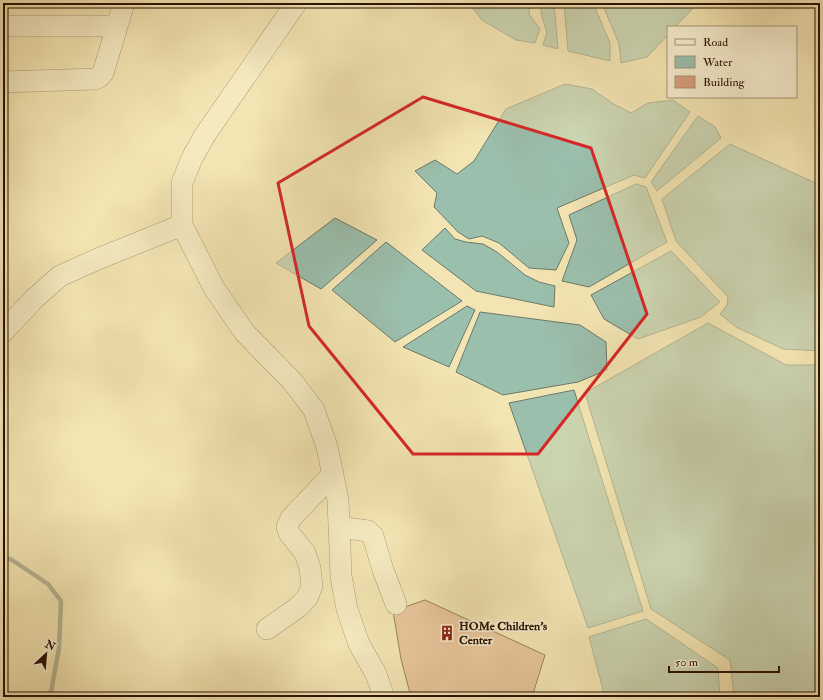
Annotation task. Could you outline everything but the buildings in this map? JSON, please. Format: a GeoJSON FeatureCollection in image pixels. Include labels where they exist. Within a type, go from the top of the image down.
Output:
{"type":"FeatureCollection","features":[{"type":"Feature","properties":{"kind":"street"},"geometry":{"type":"LineString","coordinates":[[3,82],[96,79],[103,73],[124,3]]}},
{"type":"Feature","properties":{"kind":"street"},"geometry":{"type":"LineString","coordinates":[[296,3],[205,135],[192,158],[182,183],[182,225],[214,288],[245,333],[293,382],[314,410],[327,447],[334,474],[338,500],[341,576],[347,609],[359,644],[376,674],[384,697]]}},
{"type":"Feature","properties":{"kind":"street"},"geometry":{"type":"LineString","coordinates":[[3,26],[116,26]]}},
{"type":"Feature","properties":{"kind":"street"},"geometry":{"type":"LineString","coordinates":[[3,332],[34,298],[60,276],[182,225]]}},
{"type":"Feature","properties":{"kind":"street"},"geometry":{"type":"LineString","coordinates":[[267,629],[297,608],[307,598],[312,586],[310,568],[305,553],[289,533],[287,527],[291,518],[334,474]]}},
{"type":"Feature","properties":{"kind":"street"},"geometry":{"type":"LineString","coordinates":[[339,526],[368,531],[373,536],[383,570],[396,604]]}},
{"type":"Feature","properties":{"kind":"highlighted area"},"geometry":{"type":"Polygon","coordinates":[[[423,97],[591,148],[647,314],[538,454],[413,454],[309,326],[278,183],[423,97]]]}},
{"type":"Feature","properties":{"kind":"water"},"geometry":{"type":"Polygon","coordinates":[[[469,3],[530,3],[529,14],[540,29],[535,43],[516,40],[482,20],[469,3]]]}},
{"type":"Feature","properties":{"kind":"water"},"geometry":{"type":"Polygon","coordinates":[[[541,3],[554,3],[558,49],[543,45],[547,33],[541,13],[541,3]]]}},
{"type":"Feature","properties":{"kind":"water"},"geometry":{"type":"Polygon","coordinates":[[[564,3],[593,3],[610,43],[610,61],[568,51],[564,3]]]}},
{"type":"Feature","properties":{"kind":"water"},"geometry":{"type":"Polygon","coordinates":[[[602,3],[698,3],[676,26],[667,26],[667,36],[647,57],[621,63],[619,44],[602,3]]]}},
{"type":"Feature","properties":{"kind":"water"},"geometry":{"type":"Polygon","coordinates":[[[565,84],[592,89],[612,103],[631,113],[648,103],[673,100],[690,112],[645,178],[634,175],[557,208],[569,243],[556,270],[529,268],[499,243],[482,236],[469,239],[458,232],[434,207],[437,193],[415,171],[435,160],[457,174],[474,161],[506,109],[565,84]]]}},
{"type":"Feature","properties":{"kind":"water"},"geometry":{"type":"Polygon","coordinates":[[[698,116],[715,127],[721,138],[657,191],[651,182],[698,116]]]}},
{"type":"Feature","properties":{"kind":"water"},"geometry":{"type":"Polygon","coordinates":[[[730,144],[820,185],[820,351],[783,349],[736,327],[720,314],[727,305],[728,297],[676,241],[662,199],[730,144]]]}},
{"type":"Feature","properties":{"kind":"water"},"geometry":{"type":"Polygon","coordinates":[[[636,184],[646,187],[667,242],[589,287],[562,281],[577,240],[569,215],[636,184]]]}},
{"type":"Feature","properties":{"kind":"water"},"geometry":{"type":"Polygon","coordinates":[[[335,218],[377,240],[321,289],[276,263],[335,218]]]}},
{"type":"Feature","properties":{"kind":"water"},"geometry":{"type":"Polygon","coordinates":[[[445,228],[455,239],[483,244],[497,252],[525,275],[539,282],[555,286],[554,307],[476,291],[422,250],[445,228]]]}},
{"type":"Feature","properties":{"kind":"water"},"geometry":{"type":"Polygon","coordinates":[[[386,242],[462,301],[395,342],[332,290],[386,242]]]}},
{"type":"Feature","properties":{"kind":"water"},"geometry":{"type":"Polygon","coordinates":[[[671,251],[720,302],[701,317],[638,339],[604,319],[591,295],[671,251]]]}},
{"type":"Feature","properties":{"kind":"water"},"geometry":{"type":"Polygon","coordinates":[[[467,306],[475,310],[449,367],[403,347],[467,306]]]}},
{"type":"Feature","properties":{"kind":"water"},"geometry":{"type":"Polygon","coordinates":[[[480,312],[580,325],[606,342],[607,370],[578,382],[503,395],[456,372],[480,312]]]}},
{"type":"Feature","properties":{"kind":"water"},"geometry":{"type":"Polygon","coordinates":[[[708,323],[786,365],[820,365],[820,697],[734,697],[730,660],[651,609],[585,393],[708,323]]]}},
{"type":"Feature","properties":{"kind":"water"},"geometry":{"type":"Polygon","coordinates":[[[574,390],[643,611],[588,628],[509,403],[574,390]]]}},
{"type":"Feature","properties":{"kind":"water"},"geometry":{"type":"Polygon","coordinates":[[[646,619],[718,668],[720,697],[605,697],[589,637],[646,619]]]}},
{"type":"Feature","properties":{"kind":"waterway"},"geometry":{"type":"LineString","coordinates":[[3,557],[12,560],[48,584],[61,601],[59,648],[51,692],[44,697]]}},
{"type":"Feature","properties":{"kind":"place","name":"HOMe Children's Center"},"geometry":{"type":"Point","coordinates":[447,633]}}]}
